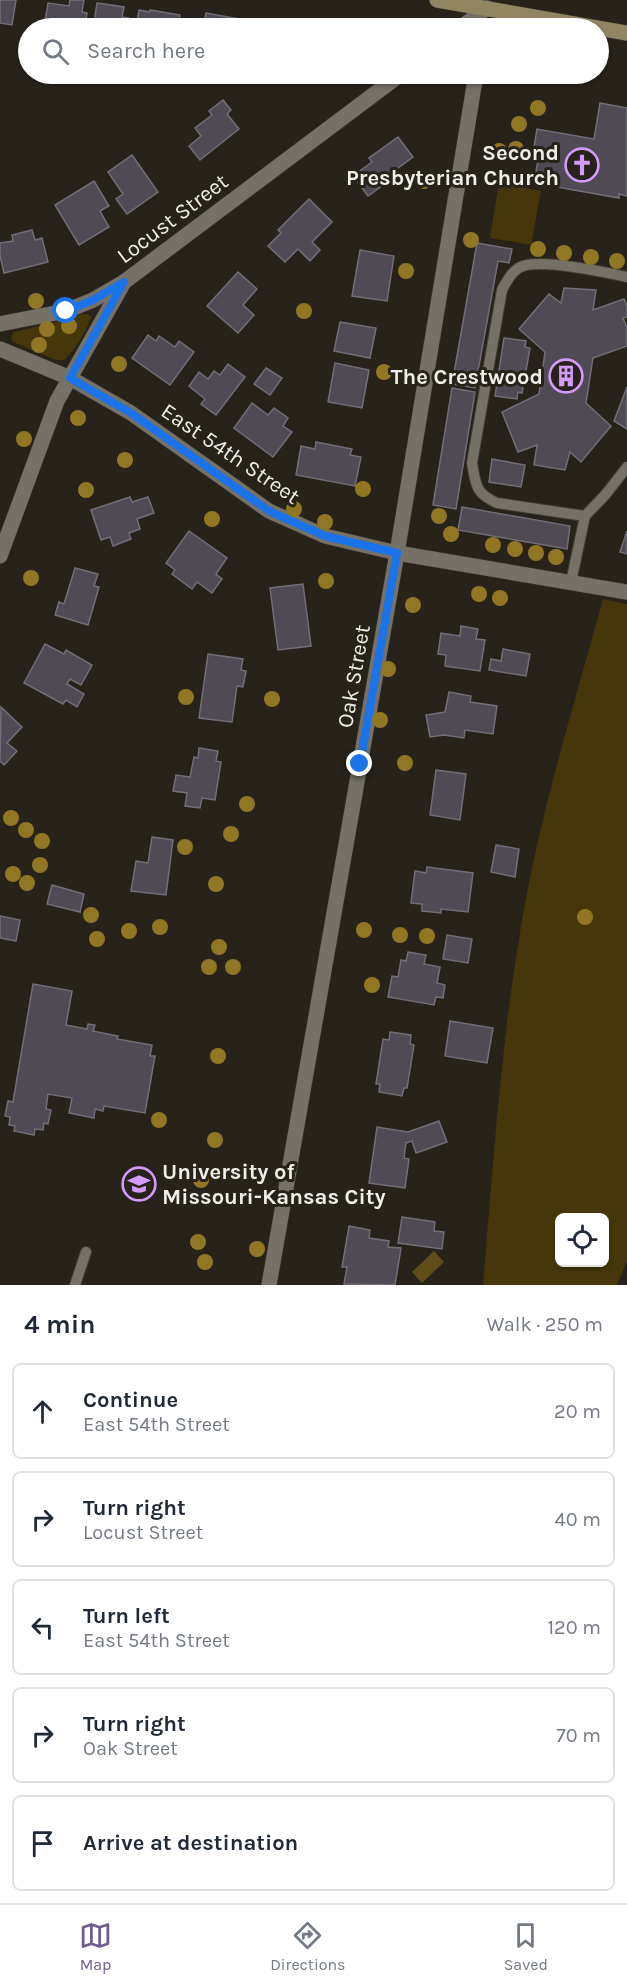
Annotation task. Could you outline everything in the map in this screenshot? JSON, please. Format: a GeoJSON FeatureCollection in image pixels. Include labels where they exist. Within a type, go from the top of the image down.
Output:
{"type":"FeatureCollection","features":[{"type":"Feature","properties":{"kind":"main road"},"geometry":{"type":"LineString","coordinates":[[437,0],[485,3],[556,18]]}},
{"type":"Feature","properties":{"kind":"main road"},"geometry":{"type":"LineString","coordinates":[[609,29],[627,33]]}},
{"type":"Feature","properties":{"kind":"street"},"geometry":{"type":"LineString","coordinates":[[470,18],[485,3]]}},
{"type":"Feature","properties":{"kind":"street"},"geometry":{"type":"LineString","coordinates":[[484,18],[485,3]]}},
{"type":"Feature","properties":{"kind":"street","name":"Locust Street"},"geometry":{"type":"LineString","coordinates":[[0,556],[57,401],[124,282],[387,84]]}},
{"type":"Feature","properties":{"kind":"street","name":"Oak Street"},"geometry":{"type":"LineString","coordinates":[[269,1285],[397,553],[474,84]]}},
{"type":"Feature","properties":{"kind":"street"},"geometry":{"type":"LineString","coordinates":[[0,324],[66,311],[93,300],[124,282]]}},
{"type":"Feature","properties":{"kind":"street","name":"East 54th Street"},"geometry":{"type":"LineString","coordinates":[[0,349],[70,378],[131,413],[269,511],[325,536],[397,553],[627,592]]}},
{"type":"Feature","properties":{"kind":"lane"},"geometry":{"type":"LineString","coordinates":[[585,516],[497,503],[484,497],[476,487],[472,463],[502,290],[509,276],[523,266],[544,264],[627,277]]}},
{"type":"Feature","properties":{"kind":"lane"},"geometry":{"type":"LineString","coordinates":[[571,582],[585,516],[606,494],[627,466]]}},
{"type":"Feature","properties":{"kind":"lane"},"geometry":{"type":"LineString","coordinates":[[75,1285],[86,1252]]}},
{"type":"Feature","properties":{"kind":"shaded area"},"geometry":{"type":"Polygon","coordinates":[[[499,183],[541,191],[531,245],[490,238],[499,183]]]}},
{"type":"Feature","properties":{"kind":"shaded area"},"geometry":{"type":"Polygon","coordinates":[[[88,314],[91,317],[89,323],[76,346],[64,360],[56,360],[13,342],[11,337],[14,332],[88,314]]]}},
{"type":"Feature","properties":{"kind":"shaded area"},"geometry":{"type":"Polygon","coordinates":[[[603,599],[627,604],[627,1261],[617,1285],[483,1285],[500,1091],[518,946],[542,823],[603,599]]]}},
{"type":"Feature","properties":{"kind":"shaded area"},"geometry":{"type":"Polygon","coordinates":[[[434,1251],[444,1262],[422,1283],[412,1272],[434,1251]]]}},
{"type":"Feature","properties":{"kind":"building"},"geometry":{"type":"Polygon","coordinates":[[[0,0],[16,0],[12,25],[0,23],[0,0]]]}},
{"type":"Feature","properties":{"kind":"building"},"geometry":{"type":"Polygon","coordinates":[[[70,0],[84,0],[82,12],[87,13],[86,18],[46,18],[48,3],[69,6],[70,0]]]}},
{"type":"Feature","properties":{"kind":"building"},"geometry":{"type":"Polygon","coordinates":[[[97,3],[124,7],[122,17],[129,18],[95,18],[97,3]]]}},
{"type":"Feature","properties":{"kind":"building"},"geometry":{"type":"Polygon","coordinates":[[[139,10],[180,15],[179,18],[138,18],[139,10]]]}},
{"type":"Feature","properties":{"kind":"building"},"geometry":{"type":"Polygon","coordinates":[[[206,13],[234,18],[205,18],[206,13]]]}},
{"type":"Feature","properties":{"kind":"building"},"geometry":{"type":"Polygon","coordinates":[[[223,100],[231,110],[227,114],[239,129],[200,160],[189,146],[201,136],[195,128],[212,115],[209,111],[223,100]]]}},
{"type":"Feature","properties":{"kind":"building","name":"Second Presbyterian Church"},"geometry":{"type":"Polygon","coordinates":[[[600,103],[627,108],[627,196],[619,194],[619,198],[534,183],[540,148],[534,147],[537,129],[594,139],[600,103]]]}},
{"type":"Feature","properties":{"kind":"building"},"geometry":{"type":"Polygon","coordinates":[[[398,137],[413,157],[383,179],[386,183],[368,196],[353,176],[372,162],[369,158],[398,137]]]}},
{"type":"Feature","properties":{"kind":"building"},"geometry":{"type":"Polygon","coordinates":[[[132,155],[158,192],[127,214],[116,199],[123,194],[108,172],[132,155]]]}},
{"type":"Feature","properties":{"kind":"building"},"geometry":{"type":"Polygon","coordinates":[[[94,181],[109,206],[100,211],[109,227],[79,245],[55,205],[94,181]]]}},
{"type":"Feature","properties":{"kind":"building"},"geometry":{"type":"Polygon","coordinates":[[[309,199],[332,222],[312,242],[320,250],[310,261],[298,249],[285,262],[268,246],[281,233],[278,230],[309,199]]]}},
{"type":"Feature","properties":{"kind":"building"},"geometry":{"type":"Polygon","coordinates":[[[32,230],[35,240],[42,238],[48,262],[4,273],[0,243],[13,241],[12,235],[32,230]]]}},
{"type":"Feature","properties":{"kind":"building"},"geometry":{"type":"Polygon","coordinates":[[[477,243],[512,249],[509,263],[498,261],[475,388],[452,384],[477,243]]]}},
{"type":"Feature","properties":{"kind":"building"},"geometry":{"type":"Polygon","coordinates":[[[360,250],[394,256],[387,301],[352,296],[360,250]]]}},
{"type":"Feature","properties":{"kind":"building"},"geometry":{"type":"Polygon","coordinates":[[[238,272],[257,289],[243,305],[254,315],[238,333],[207,306],[238,272]]]}},
{"type":"Feature","properties":{"kind":"building","name":"The Crestwood"},"geometry":{"type":"Polygon","coordinates":[[[564,288],[596,290],[593,310],[624,299],[627,306],[627,317],[623,318],[627,328],[627,346],[593,358],[586,403],[611,426],[581,462],[570,452],[565,470],[534,465],[537,445],[518,452],[502,412],[539,394],[545,352],[519,329],[549,294],[561,303],[564,288]]]}},
{"type":"Feature","properties":{"kind":"building"},"geometry":{"type":"Polygon","coordinates":[[[340,322],[376,328],[370,358],[334,351],[340,322]]]}},
{"type":"Feature","properties":{"kind":"building"},"geometry":{"type":"Polygon","coordinates":[[[148,335],[156,341],[159,336],[175,347],[179,341],[194,352],[170,385],[132,358],[148,335]]]}},
{"type":"Feature","properties":{"kind":"building"},"geometry":{"type":"Polygon","coordinates":[[[504,338],[526,341],[525,347],[530,348],[522,393],[518,392],[517,399],[495,396],[504,338]]]}},
{"type":"Feature","properties":{"kind":"building"},"geometry":{"type":"Polygon","coordinates":[[[335,363],[369,370],[362,408],[328,402],[335,363]]]}},
{"type":"Feature","properties":{"kind":"building"},"geometry":{"type":"Polygon","coordinates":[[[228,364],[245,377],[216,415],[201,404],[205,399],[189,386],[199,372],[208,379],[214,371],[220,375],[228,364]]]}},
{"type":"Feature","properties":{"kind":"building"},"geometry":{"type":"Polygon","coordinates":[[[266,368],[282,378],[270,395],[254,384],[266,368]]]}},
{"type":"Feature","properties":{"kind":"building"},"geometry":{"type":"Polygon","coordinates":[[[627,387],[627,429],[614,421],[627,387]]]}},
{"type":"Feature","properties":{"kind":"building"},"geometry":{"type":"Polygon","coordinates":[[[452,388],[475,392],[456,509],[433,505],[452,388]]]}},
{"type":"Feature","properties":{"kind":"building"},"geometry":{"type":"Polygon","coordinates":[[[252,403],[268,415],[274,408],[288,418],[283,426],[292,432],[273,457],[234,428],[252,403]]]}},
{"type":"Feature","properties":{"kind":"building"},"geometry":{"type":"Polygon","coordinates":[[[316,442],[352,449],[350,455],[361,457],[355,486],[296,475],[301,446],[315,449],[316,442]]]}},
{"type":"Feature","properties":{"kind":"building"},"geometry":{"type":"Polygon","coordinates":[[[492,459],[525,465],[521,487],[489,482],[492,459]]]}},
{"type":"Feature","properties":{"kind":"building"},"geometry":{"type":"Polygon","coordinates":[[[130,497],[132,502],[148,497],[154,513],[137,519],[140,529],[129,533],[131,539],[113,546],[110,537],[101,540],[91,510],[130,497]]]}},
{"type":"Feature","properties":{"kind":"building"},"geometry":{"type":"Polygon","coordinates":[[[462,507],[570,526],[567,549],[458,530],[462,507]]]}},
{"type":"Feature","properties":{"kind":"building"},"geometry":{"type":"Polygon","coordinates":[[[189,531],[227,558],[216,574],[222,579],[212,593],[197,582],[192,589],[172,574],[175,570],[166,563],[189,531]]]}},
{"type":"Feature","properties":{"kind":"building"},"geometry":{"type":"Polygon","coordinates":[[[627,531],[627,554],[620,552],[627,531]]]}},
{"type":"Feature","properties":{"kind":"building"},"geometry":{"type":"Polygon","coordinates":[[[75,568],[98,574],[94,586],[99,587],[88,625],[55,615],[59,602],[64,604],[75,568]]]}},
{"type":"Feature","properties":{"kind":"building"},"geometry":{"type":"Polygon","coordinates":[[[303,584],[311,646],[278,650],[270,588],[303,584]]]}},
{"type":"Feature","properties":{"kind":"building"},"geometry":{"type":"Polygon","coordinates":[[[461,626],[478,629],[476,639],[485,640],[480,671],[445,666],[446,655],[438,654],[441,633],[460,636],[461,626]]]}},
{"type":"Feature","properties":{"kind":"building"},"geometry":{"type":"Polygon","coordinates":[[[45,644],[64,654],[66,650],[92,665],[81,685],[70,679],[67,684],[84,694],[77,707],[66,700],[63,704],[24,683],[45,644]]]}},
{"type":"Feature","properties":{"kind":"building"},"geometry":{"type":"Polygon","coordinates":[[[503,649],[530,654],[526,676],[489,670],[491,659],[501,661],[503,649]]]}},
{"type":"Feature","properties":{"kind":"building"},"geometry":{"type":"Polygon","coordinates":[[[208,654],[243,659],[241,670],[246,671],[243,687],[237,686],[232,722],[199,718],[208,654]]]}},
{"type":"Feature","properties":{"kind":"building"},"geometry":{"type":"Polygon","coordinates":[[[449,692],[471,696],[470,702],[497,706],[493,734],[465,730],[464,738],[444,735],[430,737],[426,715],[445,712],[449,692]]]}},
{"type":"Feature","properties":{"kind":"building"},"geometry":{"type":"Polygon","coordinates":[[[1,707],[22,727],[7,743],[17,751],[4,765],[0,761],[1,707]]]}},
{"type":"Feature","properties":{"kind":"building"},"geometry":{"type":"Polygon","coordinates":[[[199,748],[218,751],[216,761],[221,762],[215,800],[202,798],[200,808],[185,806],[187,793],[173,791],[176,775],[190,777],[194,757],[198,758],[199,748]]]}},
{"type":"Feature","properties":{"kind":"building"},"geometry":{"type":"Polygon","coordinates":[[[436,770],[466,774],[460,820],[430,815],[436,770]]]}},
{"type":"Feature","properties":{"kind":"building"},"geometry":{"type":"Polygon","coordinates":[[[152,837],[173,840],[166,895],[131,891],[136,861],[148,863],[152,837]]]}},
{"type":"Feature","properties":{"kind":"building"},"geometry":{"type":"Polygon","coordinates":[[[496,845],[519,849],[515,877],[491,872],[496,845]]]}},
{"type":"Feature","properties":{"kind":"building"},"geometry":{"type":"Polygon","coordinates":[[[427,867],[473,873],[468,912],[441,909],[441,913],[422,911],[422,904],[411,903],[415,871],[426,873],[427,867]]]}},
{"type":"Feature","properties":{"kind":"building"},"geometry":{"type":"Polygon","coordinates":[[[52,885],[84,894],[80,912],[47,904],[52,885]]]}},
{"type":"Feature","properties":{"kind":"building"},"geometry":{"type":"Polygon","coordinates":[[[0,916],[20,920],[16,941],[0,938],[0,916]]]}},
{"type":"Feature","properties":{"kind":"building"},"geometry":{"type":"Polygon","coordinates":[[[447,935],[472,939],[468,963],[443,959],[447,935]]]}},
{"type":"Feature","properties":{"kind":"building"},"geometry":{"type":"Polygon","coordinates":[[[408,952],[426,955],[424,964],[440,967],[437,983],[445,985],[443,998],[436,997],[434,1005],[388,997],[392,976],[398,977],[401,960],[406,961],[408,952]]]}},
{"type":"Feature","properties":{"kind":"building"},"geometry":{"type":"Polygon","coordinates":[[[33,984],[72,991],[66,1025],[87,1029],[88,1024],[95,1025],[93,1031],[118,1036],[117,1039],[152,1045],[150,1056],[155,1056],[145,1113],[104,1106],[103,1111],[95,1109],[94,1118],[69,1113],[72,1098],[48,1094],[46,1109],[51,1110],[48,1124],[44,1123],[43,1130],[35,1129],[34,1135],[14,1131],[15,1126],[9,1125],[10,1117],[5,1116],[8,1101],[13,1102],[33,984]]]}},
{"type":"Feature","properties":{"kind":"building"},"geometry":{"type":"Polygon","coordinates":[[[450,1021],[493,1028],[487,1063],[445,1056],[450,1021]]]}},
{"type":"Feature","properties":{"kind":"building"},"geometry":{"type":"Polygon","coordinates":[[[390,1032],[411,1035],[410,1044],[414,1045],[407,1088],[404,1088],[402,1096],[379,1092],[380,1084],[376,1084],[383,1039],[389,1040],[390,1032]]]}},
{"type":"Feature","properties":{"kind":"building"},"geometry":{"type":"Polygon","coordinates":[[[439,1121],[447,1142],[416,1153],[412,1141],[406,1143],[404,1158],[409,1159],[405,1188],[369,1183],[377,1127],[408,1132],[439,1121]]]}},
{"type":"Feature","properties":{"kind":"building"},"geometry":{"type":"Polygon","coordinates":[[[402,1217],[435,1222],[434,1231],[444,1232],[442,1249],[398,1243],[402,1217]]]}},
{"type":"Feature","properties":{"kind":"building"},"geometry":{"type":"Polygon","coordinates":[[[349,1226],[370,1230],[369,1238],[389,1241],[388,1247],[401,1248],[395,1285],[344,1284],[347,1267],[342,1267],[349,1226]]]}},
{"type":"Feature","properties":{"kind":"place","name":"Second Presbyterian Church"},"geometry":{"type":"Point","coordinates":[582,165]}},
{"type":"Feature","properties":{"kind":"place","name":"The Crestwood"},"geometry":{"type":"Point","coordinates":[566,376]}},
{"type":"Feature","properties":{"kind":"place","name":"University of Missouri-Kansas City"},"geometry":{"type":"Point","coordinates":[139,1184]}},
{"type":"Feature","properties":{"kind":"route"},"geometry":{"type":"LineString","coordinates":[[66,311],[93,300],[124,282],[70,378],[131,413],[269,511],[325,536],[397,553],[360,764]]}}]}
